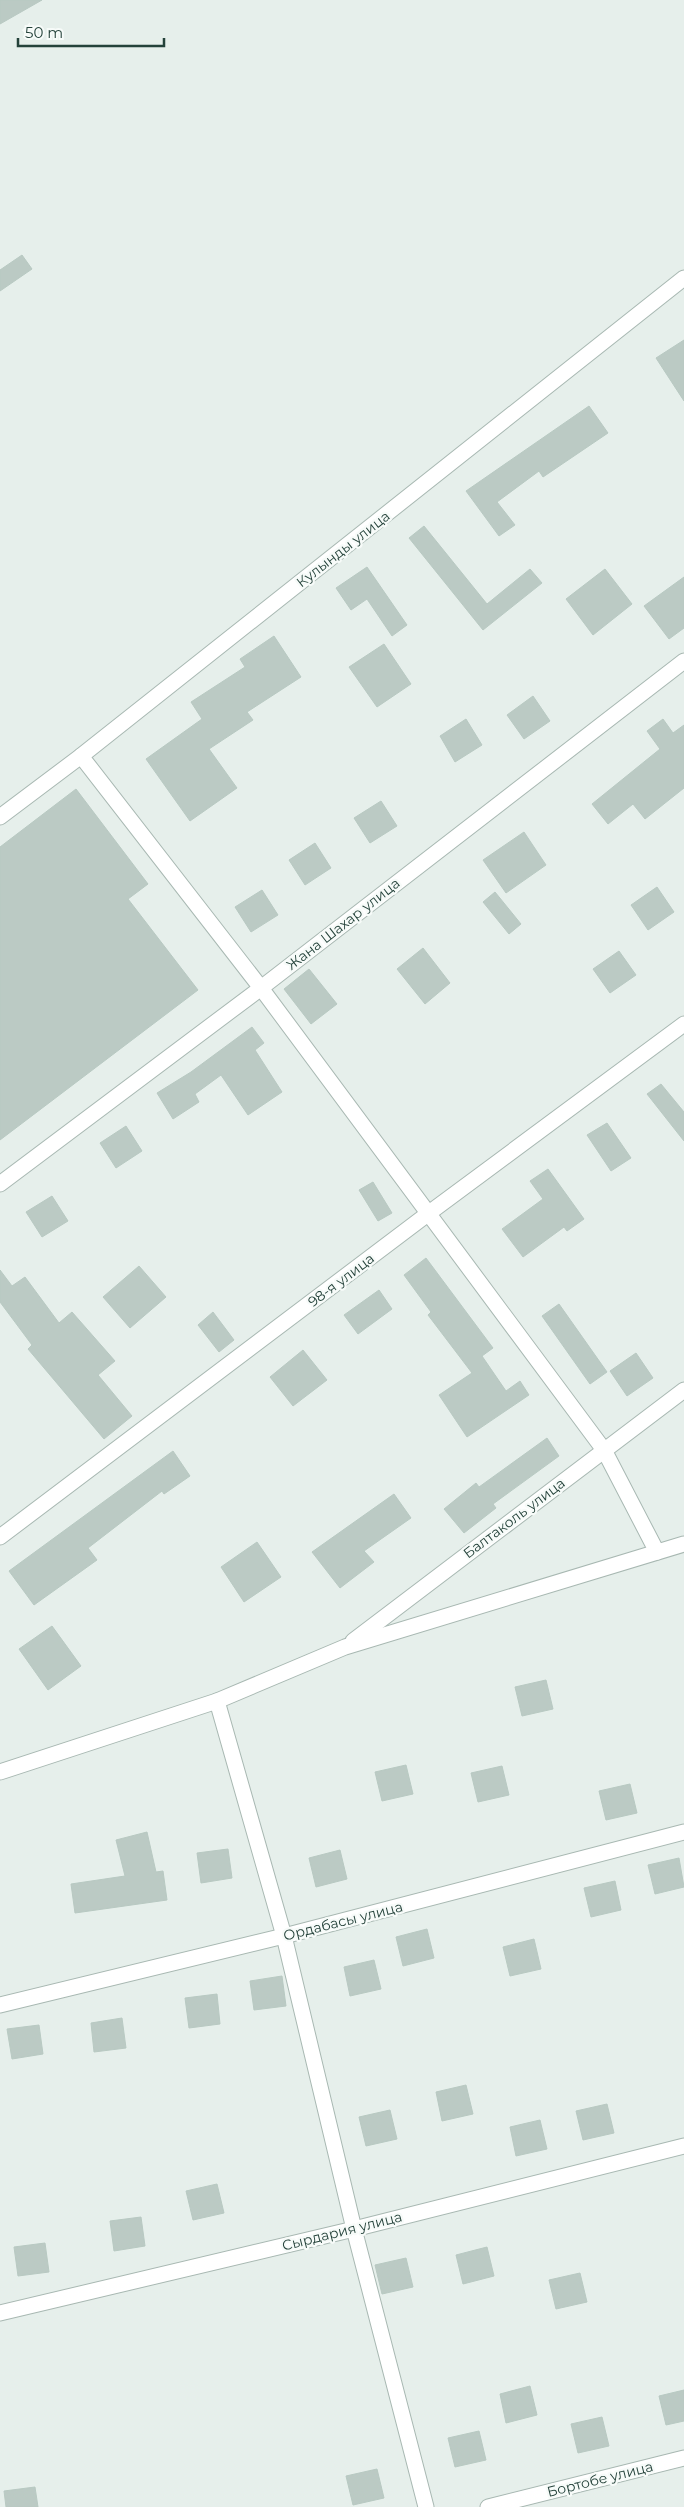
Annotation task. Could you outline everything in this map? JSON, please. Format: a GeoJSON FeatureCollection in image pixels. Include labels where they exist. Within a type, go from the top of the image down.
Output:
{"type":"FeatureCollection","features":[{"type":"Feature","properties":{"kind":"street","name":"Кулынды улица"},"geometry":{"type":"LineString","coordinates":[[0,817],[81,756],[684,278]]}},
{"type":"Feature","properties":{"kind":"street","name":"Жана Шахар улица"},"geometry":{"type":"LineString","coordinates":[[0,1184],[261,988],[684,662]]}},
{"type":"Feature","properties":{"kind":"street"},"geometry":{"type":"LineString","coordinates":[[81,756],[261,988],[604,1450],[657,1552]]}},
{"type":"Feature","properties":{"kind":"street","name":"98-я улица"},"geometry":{"type":"LineString","coordinates":[[0,1538],[428,1213],[684,1024]]}},
{"type":"Feature","properties":{"kind":"street","name":"Балтаколь улица"},"geometry":{"type":"LineString","coordinates":[[345,1647],[684,1390]]}},
{"type":"Feature","properties":{"kind":"street"},"geometry":{"type":"LineString","coordinates":[[0,1772],[217,1701],[345,1647],[684,1544]]}},
{"type":"Feature","properties":{"kind":"street"},"geometry":{"type":"LineString","coordinates":[[217,1701],[284,1936],[354,2229],[426,2507]]}},
{"type":"Feature","properties":{"kind":"street","name":"Ордабасы улица"},"geometry":{"type":"LineString","coordinates":[[0,2005],[284,1936],[684,1832]]}},
{"type":"Feature","properties":{"kind":"street","name":"Сырдария улица"},"geometry":{"type":"LineString","coordinates":[[0,2313],[354,2229],[684,2146]]}},
{"type":"Feature","properties":{"kind":"street","name":"Бортобе улица"},"geometry":{"type":"LineString","coordinates":[[488,2507],[684,2458]]}},
{"type":"Feature","properties":{"kind":"building"},"geometry":{"type":"Polygon","coordinates":[[[0,0],[42,0],[0,24],[0,0]]]}},
{"type":"Feature","properties":{"kind":"building"},"geometry":{"type":"Polygon","coordinates":[[[22,255],[32,269],[0,291],[0,270],[22,255]]]}},
{"type":"Feature","properties":{"kind":"building"},"geometry":{"type":"Polygon","coordinates":[[[684,340],[684,401],[656,358],[684,340]]]}},
{"type":"Feature","properties":{"kind":"building"},"geometry":{"type":"Polygon","coordinates":[[[589,406],[608,433],[543,477],[539,471],[497,502],[515,525],[499,536],[466,491],[589,406]]]}},
{"type":"Feature","properties":{"kind":"building"},"geometry":{"type":"Polygon","coordinates":[[[424,526],[487,604],[530,569],[542,583],[483,630],[409,538],[424,526]]]}},
{"type":"Feature","properties":{"kind":"building"},"geometry":{"type":"Polygon","coordinates":[[[367,567],[407,625],[392,636],[367,599],[351,610],[336,588],[367,567]]]}},
{"type":"Feature","properties":{"kind":"building"},"geometry":{"type":"Polygon","coordinates":[[[605,569],[632,604],[593,635],[566,599],[605,569]]]}},
{"type":"Feature","properties":{"kind":"building"},"geometry":{"type":"Polygon","coordinates":[[[684,577],[684,628],[669,639],[644,606],[684,577]]]}},
{"type":"Feature","properties":{"kind":"building"},"geometry":{"type":"Polygon","coordinates":[[[274,636],[301,677],[247,712],[253,720],[209,749],[237,788],[190,821],[146,759],[202,719],[191,702],[245,667],[240,659],[274,636]]]}},
{"type":"Feature","properties":{"kind":"building"},"geometry":{"type":"Polygon","coordinates":[[[384,644],[411,684],[377,707],[349,667],[384,644]]]}},
{"type":"Feature","properties":{"kind":"building"},"geometry":{"type":"Polygon","coordinates":[[[533,696],[550,721],[524,739],[507,715],[533,696]]]}},
{"type":"Feature","properties":{"kind":"building"},"geometry":{"type":"Polygon","coordinates":[[[466,719],[482,745],[455,762],[440,736],[466,719]]]}},
{"type":"Feature","properties":{"kind":"building"},"geometry":{"type":"Polygon","coordinates":[[[663,719],[673,733],[684,725],[684,788],[645,819],[633,804],[608,824],[592,804],[660,749],[647,731],[663,719]]]}},
{"type":"Feature","properties":{"kind":"building"},"geometry":{"type":"Polygon","coordinates":[[[76,789],[148,884],[128,899],[198,990],[0,1140],[0,847],[76,789]]]}},
{"type":"Feature","properties":{"kind":"building"},"geometry":{"type":"Polygon","coordinates":[[[381,801],[397,826],[370,843],[354,818],[381,801]]]}},
{"type":"Feature","properties":{"kind":"building"},"geometry":{"type":"Polygon","coordinates":[[[524,832],[546,865],[506,893],[483,860],[524,832]]]}},
{"type":"Feature","properties":{"kind":"building"},"geometry":{"type":"Polygon","coordinates":[[[315,843],[331,868],[305,885],[289,860],[315,843]]]}},
{"type":"Feature","properties":{"kind":"building"},"geometry":{"type":"Polygon","coordinates":[[[657,887],[674,912],[648,930],[631,905],[657,887]]]}},
{"type":"Feature","properties":{"kind":"building"},"geometry":{"type":"Polygon","coordinates":[[[262,890],[278,915],[251,932],[235,907],[262,890]]]}},
{"type":"Feature","properties":{"kind":"building"},"geometry":{"type":"Polygon","coordinates":[[[495,892],[521,924],[509,934],[483,902],[495,892]]]}},
{"type":"Feature","properties":{"kind":"building"},"geometry":{"type":"Polygon","coordinates":[[[423,948],[450,983],[425,1004],[397,969],[423,948]]]}},
{"type":"Feature","properties":{"kind":"building"},"geometry":{"type":"Polygon","coordinates":[[[619,951],[636,975],[610,993],[593,969],[619,951]]]}},
{"type":"Feature","properties":{"kind":"building"},"geometry":{"type":"Polygon","coordinates":[[[309,969],[337,1004],[311,1024],[284,989],[309,969]]]}},
{"type":"Feature","properties":{"kind":"building"},"geometry":{"type":"Polygon","coordinates":[[[252,1027],[264,1043],[255,1050],[282,1092],[248,1115],[221,1075],[195,1094],[199,1102],[173,1119],[157,1093],[191,1072],[252,1027]]]}},
{"type":"Feature","properties":{"kind":"building"},"geometry":{"type":"Polygon","coordinates":[[[661,1084],[684,1112],[684,1141],[647,1094],[661,1084]]]}},
{"type":"Feature","properties":{"kind":"building"},"geometry":{"type":"Polygon","coordinates":[[[607,1123],[631,1158],[611,1171],[587,1135],[607,1123]]]}},
{"type":"Feature","properties":{"kind":"building"},"geometry":{"type":"Polygon","coordinates":[[[126,1126],[142,1151],[116,1168],[100,1143],[126,1126]]]}},
{"type":"Feature","properties":{"kind":"building"},"geometry":{"type":"Polygon","coordinates":[[[548,1169],[584,1219],[567,1231],[564,1227],[523,1257],[502,1229],[543,1199],[530,1181],[548,1169]]]}},
{"type":"Feature","properties":{"kind":"building"},"geometry":{"type":"Polygon","coordinates":[[[373,1182],[392,1213],[378,1221],[359,1190],[373,1182]]]}},
{"type":"Feature","properties":{"kind":"building"},"geometry":{"type":"Polygon","coordinates":[[[52,1196],[68,1221],[42,1237],[26,1212],[52,1196]]]}},
{"type":"Feature","properties":{"kind":"building"},"geometry":{"type":"Polygon","coordinates":[[[426,1258],[493,1348],[482,1356],[506,1391],[520,1381],[529,1395],[467,1437],[439,1395],[472,1373],[428,1315],[431,1312],[404,1275],[426,1258]]]}},
{"type":"Feature","properties":{"kind":"building"},"geometry":{"type":"Polygon","coordinates":[[[139,1266],[166,1297],[130,1328],[103,1297],[139,1266]]]}},
{"type":"Feature","properties":{"kind":"building"},"geometry":{"type":"Polygon","coordinates":[[[0,1270],[12,1286],[25,1277],[59,1323],[72,1312],[115,1361],[98,1375],[132,1416],[104,1439],[28,1349],[32,1345],[0,1302],[0,1270]]]}},
{"type":"Feature","properties":{"kind":"building"},"geometry":{"type":"Polygon","coordinates":[[[379,1290],[392,1309],[358,1334],[344,1315],[379,1290]]]}},
{"type":"Feature","properties":{"kind":"building"},"geometry":{"type":"Polygon","coordinates":[[[559,1304],[607,1372],[590,1384],[542,1316],[559,1304]]]}},
{"type":"Feature","properties":{"kind":"building"},"geometry":{"type":"Polygon","coordinates":[[[213,1312],[234,1340],[219,1352],[198,1325],[213,1312]]]}},
{"type":"Feature","properties":{"kind":"building"},"geometry":{"type":"Polygon","coordinates":[[[303,1350],[327,1380],[293,1406],[270,1377],[303,1350]]]}},
{"type":"Feature","properties":{"kind":"building"},"geometry":{"type":"Polygon","coordinates":[[[636,1353],[653,1378],[627,1396],[610,1371],[636,1353]]]}},
{"type":"Feature","properties":{"kind":"building"},"geometry":{"type":"Polygon","coordinates":[[[547,1438],[559,1456],[493,1504],[496,1508],[464,1533],[444,1509],[476,1483],[479,1487],[547,1438]]]}},
{"type":"Feature","properties":{"kind":"building"},"geometry":{"type":"Polygon","coordinates":[[[173,1451],[190,1476],[164,1494],[162,1491],[88,1548],[97,1560],[34,1605],[9,1571],[173,1451]]]}},
{"type":"Feature","properties":{"kind":"building"},"geometry":{"type":"Polygon","coordinates":[[[394,1494],[411,1518],[364,1551],[374,1562],[340,1588],[312,1552],[394,1494]]]}},
{"type":"Feature","properties":{"kind":"building"},"geometry":{"type":"Polygon","coordinates":[[[257,1542],[281,1577],[244,1602],[221,1567],[257,1542]]]}},
{"type":"Feature","properties":{"kind":"building"},"geometry":{"type":"Polygon","coordinates":[[[52,1626],[81,1666],[48,1690],[19,1649],[52,1626]]]}},
{"type":"Feature","properties":{"kind":"building"},"geometry":{"type":"Polygon","coordinates":[[[546,1680],[553,1709],[522,1716],[515,1687],[546,1680]]]}},
{"type":"Feature","properties":{"kind":"building"},"geometry":{"type":"Polygon","coordinates":[[[406,1765],[413,1794],[382,1801],[375,1772],[406,1765]]]}},
{"type":"Feature","properties":{"kind":"building"},"geometry":{"type":"Polygon","coordinates":[[[502,1766],[509,1795],[478,1802],[471,1773],[502,1766]]]}},
{"type":"Feature","properties":{"kind":"building"},"geometry":{"type":"Polygon","coordinates":[[[630,1784],[637,1813],[606,1820],[599,1791],[630,1784]]]}},
{"type":"Feature","properties":{"kind":"building"},"geometry":{"type":"Polygon","coordinates":[[[147,1832],[156,1872],[163,1871],[167,1900],[75,1913],[71,1884],[125,1876],[116,1840],[147,1832]]]}},
{"type":"Feature","properties":{"kind":"building"},"geometry":{"type":"Polygon","coordinates":[[[228,1849],[232,1878],[201,1883],[197,1853],[228,1849]]]}},
{"type":"Feature","properties":{"kind":"building"},"geometry":{"type":"Polygon","coordinates":[[[340,1850],[347,1879],[316,1887],[309,1858],[340,1850]]]}},
{"type":"Feature","properties":{"kind":"building"},"geometry":{"type":"Polygon","coordinates":[[[679,1858],[684,1887],[655,1894],[648,1865],[679,1858]]]}},
{"type":"Feature","properties":{"kind":"building"},"geometry":{"type":"Polygon","coordinates":[[[615,1881],[621,1910],[591,1917],[584,1888],[615,1881]]]}},
{"type":"Feature","properties":{"kind":"building"},"geometry":{"type":"Polygon","coordinates":[[[427,1929],[434,1958],[403,1966],[396,1937],[427,1929]]]}},
{"type":"Feature","properties":{"kind":"building"},"geometry":{"type":"Polygon","coordinates":[[[534,1939],[541,1969],[510,1976],[503,1947],[534,1939]]]}},
{"type":"Feature","properties":{"kind":"building"},"geometry":{"type":"Polygon","coordinates":[[[374,1960],[381,1989],[350,1996],[344,1967],[374,1960]]]}},
{"type":"Feature","properties":{"kind":"building"},"geometry":{"type":"Polygon","coordinates":[[[282,1976],[286,2006],[254,2010],[250,1981],[282,1976]]]}},
{"type":"Feature","properties":{"kind":"building"},"geometry":{"type":"Polygon","coordinates":[[[217,1994],[220,2024],[189,2028],[185,1998],[217,1994]]]}},
{"type":"Feature","properties":{"kind":"building"},"geometry":{"type":"Polygon","coordinates":[[[122,2018],[126,2048],[94,2052],[91,2023],[122,2018]]]}},
{"type":"Feature","properties":{"kind":"building"},"geometry":{"type":"Polygon","coordinates":[[[39,2025],[43,2054],[12,2059],[7,2029],[39,2025]]]}},
{"type":"Feature","properties":{"kind":"building"},"geometry":{"type":"Polygon","coordinates":[[[466,2085],[473,2114],[442,2121],[436,2092],[466,2085]]]}},
{"type":"Feature","properties":{"kind":"building"},"geometry":{"type":"Polygon","coordinates":[[[607,2104],[614,2133],[583,2140],[576,2111],[607,2104]]]}},
{"type":"Feature","properties":{"kind":"building"},"geometry":{"type":"Polygon","coordinates":[[[390,2110],[397,2139],[366,2146],[359,2117],[390,2110]]]}},
{"type":"Feature","properties":{"kind":"building"},"geometry":{"type":"Polygon","coordinates":[[[540,2120],[547,2149],[516,2156],[510,2127],[540,2120]]]}},
{"type":"Feature","properties":{"kind":"building"},"geometry":{"type":"Polygon","coordinates":[[[217,2184],[224,2213],[193,2220],[186,2191],[217,2184]]]}},
{"type":"Feature","properties":{"kind":"building"},"geometry":{"type":"Polygon","coordinates":[[[141,2217],[145,2246],[114,2251],[110,2221],[141,2217]]]}},
{"type":"Feature","properties":{"kind":"building"},"geometry":{"type":"Polygon","coordinates":[[[45,2243],[49,2272],[18,2276],[14,2247],[45,2243]]]}},
{"type":"Feature","properties":{"kind":"building"},"geometry":{"type":"Polygon","coordinates":[[[487,2247],[494,2276],[463,2284],[456,2255],[487,2247]]]}},
{"type":"Feature","properties":{"kind":"building"},"geometry":{"type":"Polygon","coordinates":[[[406,2258],[413,2287],[382,2294],[375,2265],[406,2258]]]}},
{"type":"Feature","properties":{"kind":"building"},"geometry":{"type":"Polygon","coordinates":[[[580,2273],[587,2302],[556,2309],[549,2280],[580,2273]]]}},
{"type":"Feature","properties":{"kind":"building"},"geometry":{"type":"Polygon","coordinates":[[[530,2386],[537,2415],[506,2423],[500,2394],[530,2386]]]}},
{"type":"Feature","properties":{"kind":"building"},"geometry":{"type":"Polygon","coordinates":[[[684,2390],[684,2421],[666,2425],[659,2396],[684,2390]]]}},
{"type":"Feature","properties":{"kind":"building"},"geometry":{"type":"Polygon","coordinates":[[[602,2417],[609,2446],[578,2453],[571,2424],[602,2417]]]}},
{"type":"Feature","properties":{"kind":"building"},"geometry":{"type":"Polygon","coordinates":[[[479,2431],[486,2460],[455,2467],[448,2438],[479,2431]]]}},
{"type":"Feature","properties":{"kind":"building"},"geometry":{"type":"Polygon","coordinates":[[[377,2469],[384,2498],[353,2505],[346,2476],[377,2469]]]}},
{"type":"Feature","properties":{"kind":"building"},"geometry":{"type":"Polygon","coordinates":[[[35,2487],[38,2507],[6,2507],[4,2491],[35,2487]]]}}]}
